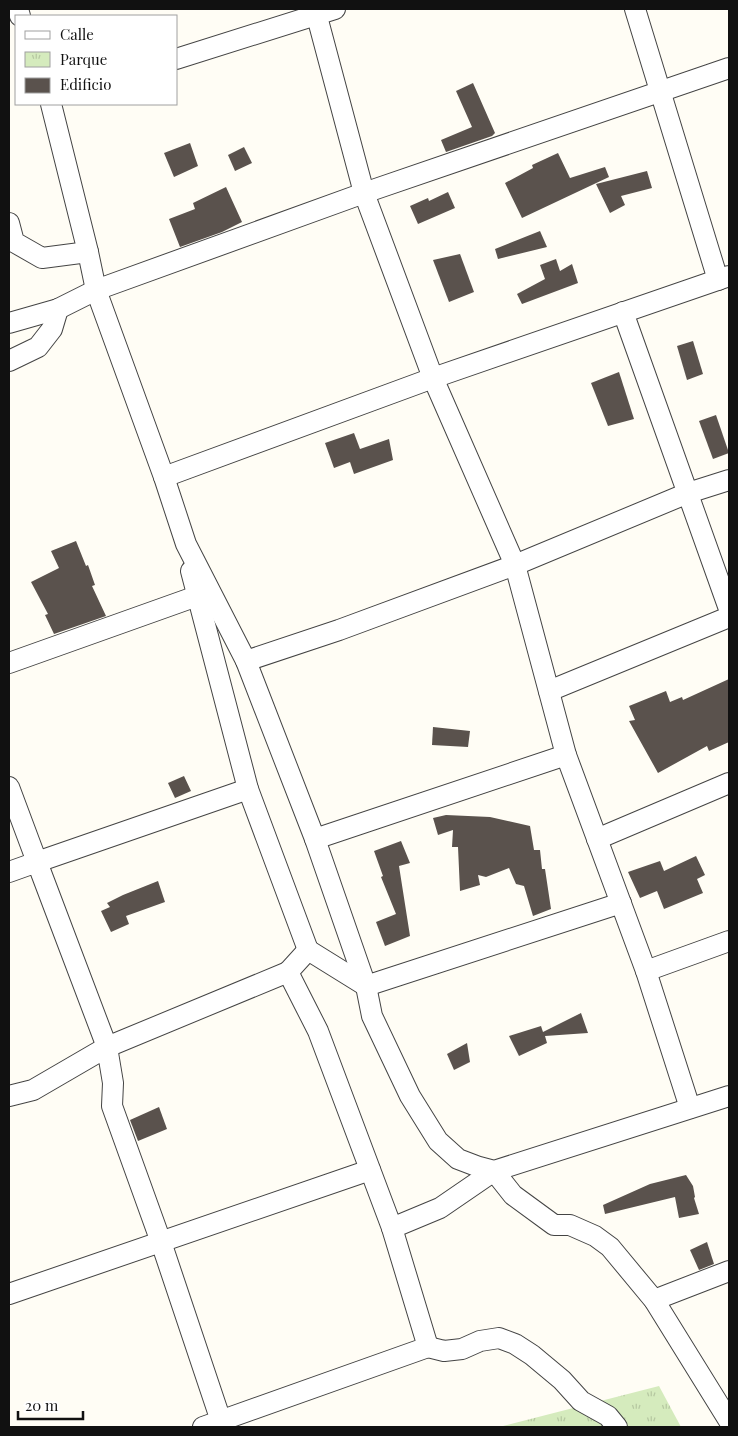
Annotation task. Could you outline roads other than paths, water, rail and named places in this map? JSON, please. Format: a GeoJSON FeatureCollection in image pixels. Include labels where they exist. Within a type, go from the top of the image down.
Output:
{"type":"FeatureCollection","features":[{"type":"Feature","properties":{"kind":"street"},"geometry":{"type":"LineString","coordinates":[[164,477],[434,378],[723,278],[660,91],[635,9]]}},
{"type":"Feature","properties":{"kind":"street"},"geometry":{"type":"LineString","coordinates":[[178,58],[322,11],[364,193],[434,378],[515,565],[566,755],[646,971],[690,1108]]}},
{"type":"Feature","properties":{"kind":"street"},"geometry":{"type":"LineString","coordinates":[[14,321],[58,309],[96,290],[364,193],[729,68]]}},
{"type":"Feature","properties":{"kind":"street"},"geometry":{"type":"LineString","coordinates":[[51,105],[96,290],[164,477],[186,544],[197,596],[248,789],[308,950],[366,986],[621,903]]}},
{"type":"Feature","properties":{"kind":"street"},"geometry":{"type":"LineString","coordinates":[[9,223],[14,242],[42,258],[88,252]]}},
{"type":"Feature","properties":{"kind":"street"},"geometry":{"type":"LineString","coordinates":[[9,361],[38,347],[52,329],[58,309]]}},
{"type":"Feature","properties":{"kind":"street"},"geometry":{"type":"LineString","coordinates":[[623,312],[729,609]]}},
{"type":"Feature","properties":{"kind":"street"},"geometry":{"type":"LineString","coordinates":[[246,661],[339,630],[515,565],[688,493],[729,480]]}},
{"type":"Feature","properties":{"kind":"street"},"geometry":{"type":"LineString","coordinates":[[186,544],[246,661],[316,839],[366,986],[372,1016],[410,1096],[438,1141],[458,1159],[479,1168],[494,1171],[513,1195],[554,1225],[570,1225],[595,1236],[610,1246],[654,1300],[729,1422]]}},
{"type":"Feature","properties":{"kind":"street"},"geometry":{"type":"LineString","coordinates":[[9,664],[197,596]]}},
{"type":"Feature","properties":{"kind":"street"},"geometry":{"type":"LineString","coordinates":[[549,691],[729,617]]}},
{"type":"Feature","properties":{"kind":"street"},"geometry":{"type":"LineString","coordinates":[[316,839],[566,755]]}},
{"type":"Feature","properties":{"kind":"street"},"geometry":{"type":"LineString","coordinates":[[597,839],[729,783]]}},
{"type":"Feature","properties":{"kind":"street"},"geometry":{"type":"LineString","coordinates":[[9,787],[107,1047],[113,1083],[112,1106],[161,1242],[216,1425],[428,1347],[444,1351],[462,1350],[480,1341],[500,1338],[515,1344],[532,1355],[562,1380],[581,1401],[608,1416],[617,1427]]}},
{"type":"Feature","properties":{"kind":"street"},"geometry":{"type":"LineString","coordinates":[[9,872],[248,789]]}},
{"type":"Feature","properties":{"kind":"street"},"geometry":{"type":"LineString","coordinates":[[646,971],[729,941]]}},
{"type":"Feature","properties":{"kind":"street"},"geometry":{"type":"LineString","coordinates":[[9,1096],[33,1090],[107,1047],[288,972],[308,950]]}},
{"type":"Feature","properties":{"kind":"street"},"geometry":{"type":"LineString","coordinates":[[288,972],[318,1031],[392,1228],[428,1347]]}},
{"type":"Feature","properties":{"kind":"street"},"geometry":{"type":"LineString","coordinates":[[392,1228],[440,1208],[494,1171],[729,1096]]}},
{"type":"Feature","properties":{"kind":"street"},"geometry":{"type":"LineString","coordinates":[[9,1294],[370,1170]]}},
{"type":"Feature","properties":{"kind":"street"},"geometry":{"type":"LineString","coordinates":[[654,1300],[729,1271]]}}]}
